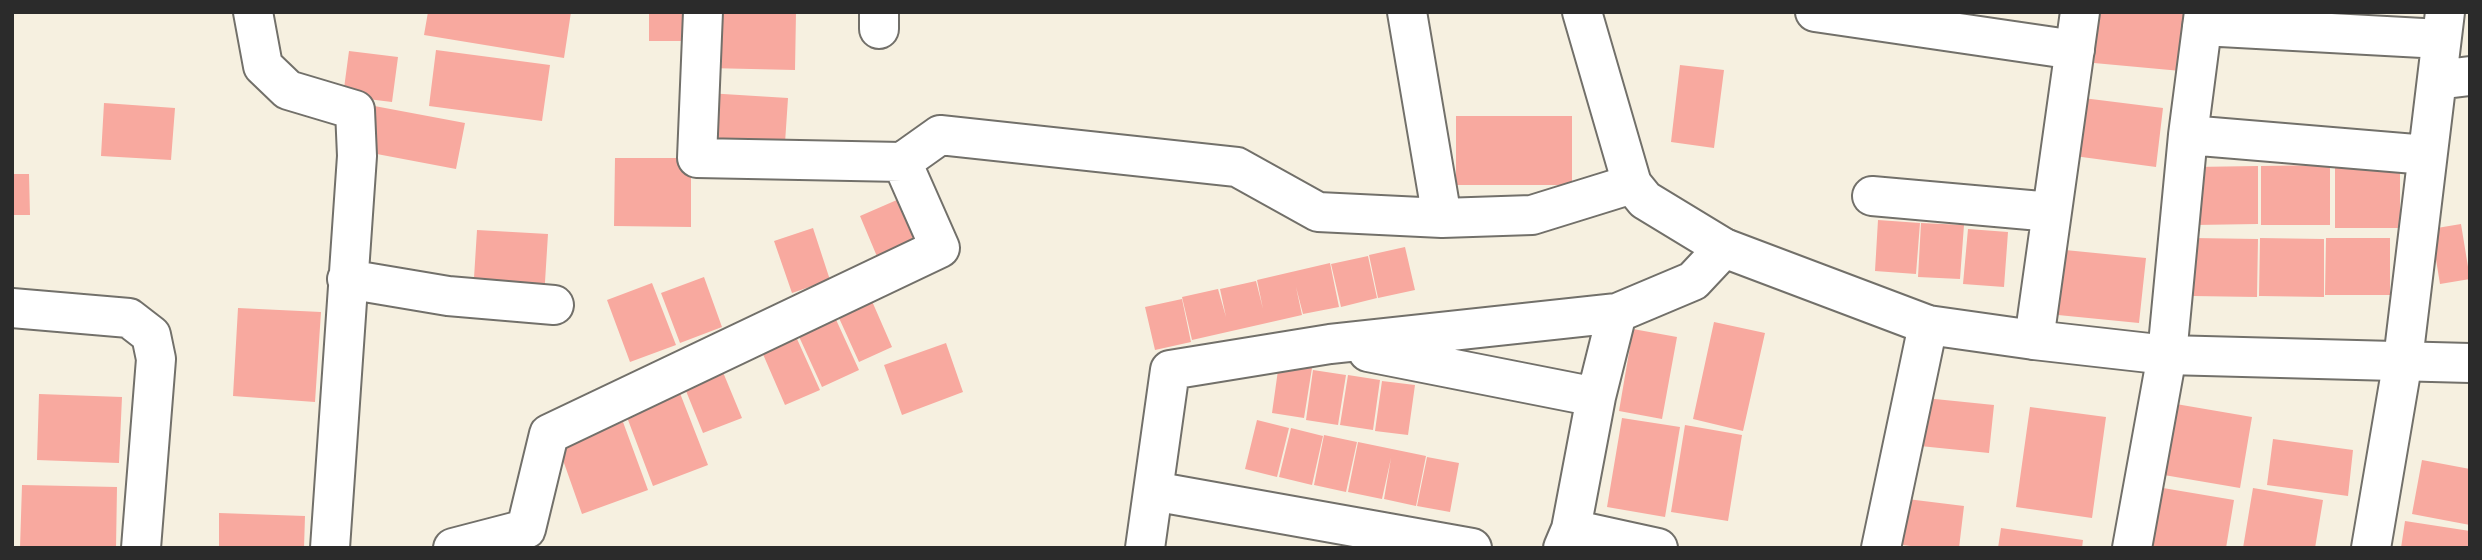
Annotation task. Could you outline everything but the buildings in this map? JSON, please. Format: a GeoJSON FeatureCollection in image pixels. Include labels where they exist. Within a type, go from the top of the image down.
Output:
{"type":"FeatureCollection","features":[{"type":"Feature","properties":{"kind":"street"},"geometry":{"type":"LineString","coordinates":[[253,12],[263,66],[288,90],[355,110],[357,156],[330,548]]}},
{"type":"Feature","properties":{"kind":"street"},"geometry":{"type":"LineString","coordinates":[[703,12],[697,158],[902,162],[940,135],[1237,167],[1318,212],[1442,218],[1532,215],[1632,184]]}},
{"type":"Feature","properties":{"kind":"street"},"geometry":{"type":"LineString","coordinates":[[1407,12],[1442,218]]}},
{"type":"Feature","properties":{"kind":"street"},"geometry":{"type":"LineString","coordinates":[[1582,12],[1632,184],[1644,200],[1724,248],[1928,325],[2166,355],[2470,363]]}},
{"type":"Feature","properties":{"kind":"street"},"geometry":{"type":"LineString","coordinates":[[1815,12],[2075,50]]}},
{"type":"Feature","properties":{"kind":"street"},"geometry":{"type":"LineString","coordinates":[[2034,340],[2080,12]]}},
{"type":"Feature","properties":{"kind":"street"},"geometry":{"type":"LineString","coordinates":[[2132,548],[2166,355],[2188,135],[2203,19],[2443,25],[2453,78],[2427,155],[2403,360],[2371,548]]}},
{"type":"Feature","properties":{"kind":"street"},"geometry":{"type":"LineString","coordinates":[[2188,135],[2427,155]]}},
{"type":"Feature","properties":{"kind":"street"},"geometry":{"type":"LineString","coordinates":[[453,548],[526,529],[549,434],[940,248],[902,162]]}},
{"type":"Feature","properties":{"kind":"street"},"geometry":{"type":"LineString","coordinates":[[1872,196],[2052,212]]}},
{"type":"Feature","properties":{"kind":"street"},"geometry":{"type":"LineString","coordinates":[[1145,548],[1170,370],[1329,344],[1616,313],[1693,281],[1724,248]]}},
{"type":"Feature","properties":{"kind":"street"},"geometry":{"type":"LineString","coordinates":[[347,279],[448,296],[554,305]]}},
{"type":"Feature","properties":{"kind":"street"},"geometry":{"type":"LineString","coordinates":[[12,308],[129,318],[151,335],[156,359],[141,548]]}},
{"type":"Feature","properties":{"kind":"street"},"geometry":{"type":"LineString","coordinates":[[1616,313],[1567,538],[1658,548]]}},
{"type":"Feature","properties":{"kind":"street"},"geometry":{"type":"LineString","coordinates":[[1881,548],[1928,325]]}},
{"type":"Feature","properties":{"kind":"street"},"geometry":{"type":"LineString","coordinates":[[1329,344],[1596,397]]}},
{"type":"Feature","properties":{"kind":"street"},"geometry":{"type":"LineString","coordinates":[[1153,491],[1472,548]]}}]}
